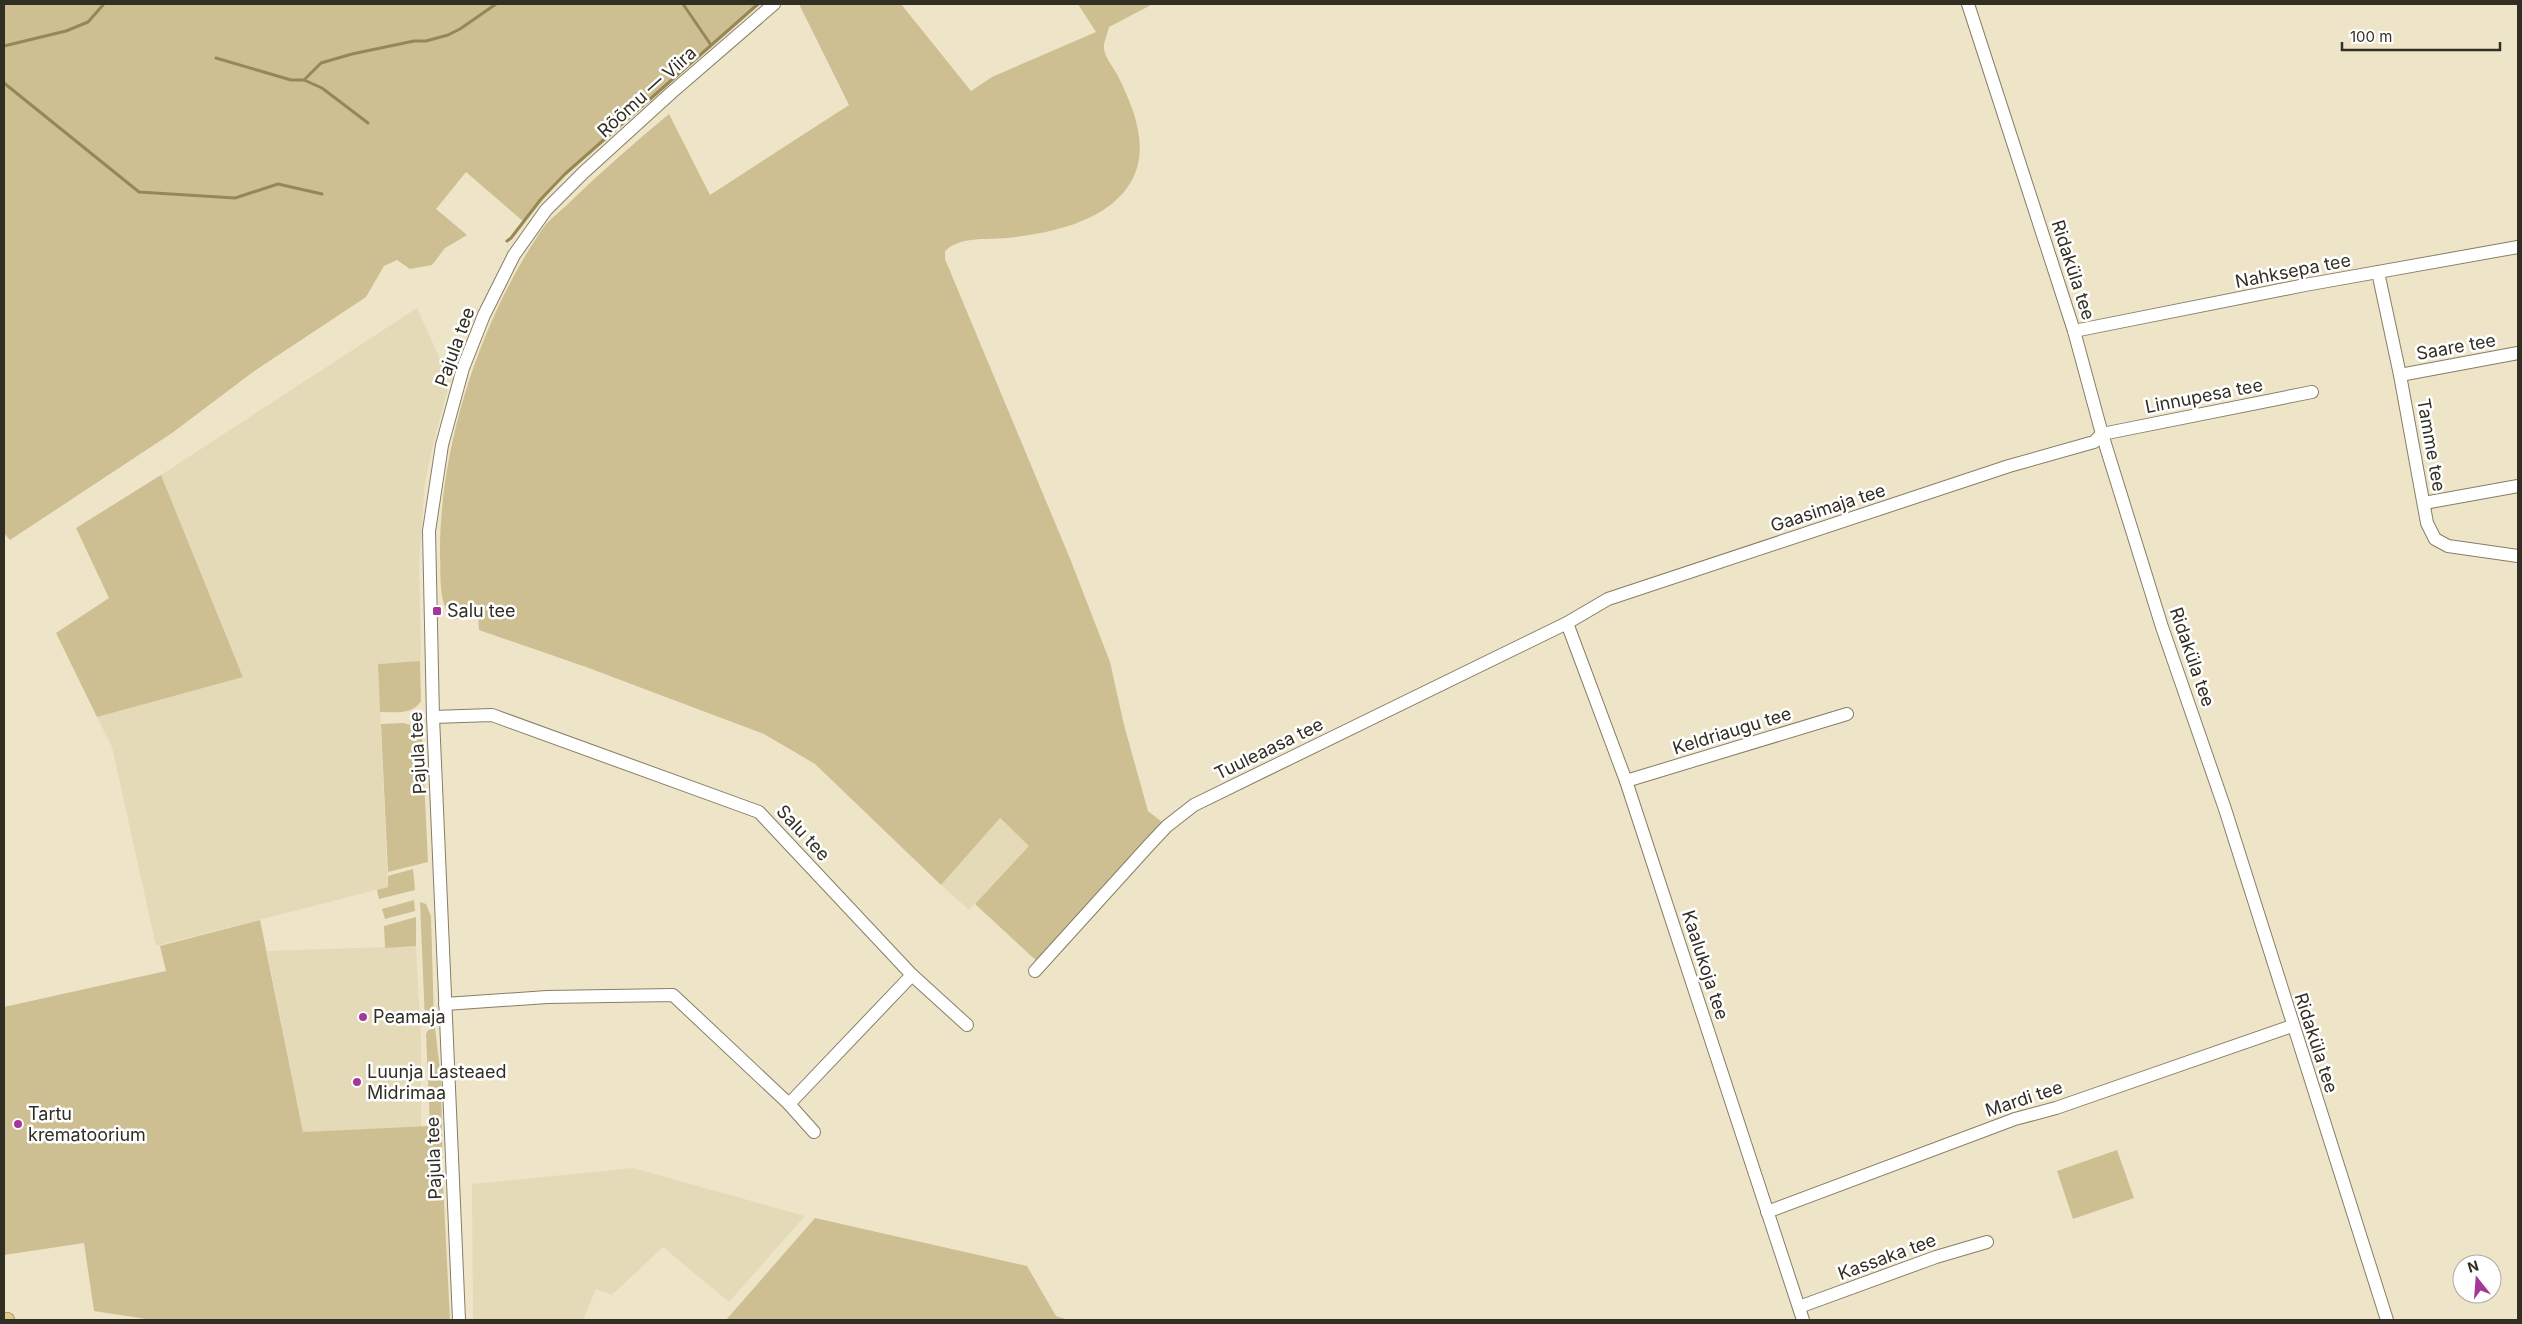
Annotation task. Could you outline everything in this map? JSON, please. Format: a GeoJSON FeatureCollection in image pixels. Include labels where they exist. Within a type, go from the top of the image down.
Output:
{"type":"FeatureCollection","features":[{"type":"Feature","properties":{"kind":"street","name":"Rõõmu — Viira"},"geometry":{"type":"LineString","coordinates":[[546,210],[583,172],[671,92],[774,4]]}},
{"type":"Feature","properties":{"kind":"street","name":"Ridaküla tee"},"geometry":{"type":"LineString","coordinates":[[1968,4],[2074,331],[2102,434],[2162,626],[2225,809],[2292,1026],[2387,1320]]}},
{"type":"Feature","properties":{"kind":"street","name":"Pajula tee"},"geometry":{"type":"LineString","coordinates":[[458,1320],[433,717],[429,530],[442,444],[463,368],[484,315],[514,255],[546,210]]}},
{"type":"Feature","properties":{"kind":"street","name":"Nahksepa tee"},"geometry":{"type":"LineString","coordinates":[[2074,331],[2518,247]]}},
{"type":"Feature","properties":{"kind":"street","name":"Tamme tee"},"geometry":{"type":"LineString","coordinates":[[2378,272],[2400,375],[2427,524],[2435,540],[2448,546],[2518,556]]}},
{"type":"Feature","properties":{"kind":"street","name":"Saare tee"},"geometry":{"type":"LineString","coordinates":[[2400,375],[2518,353]]}},
{"type":"Feature","properties":{"kind":"street","name":"Linnupesa tee"},"geometry":{"type":"LineString","coordinates":[[2102,434],[2312,392]]}},
{"type":"Feature","properties":{"kind":"street","name":"Gaasimaja tee"},"geometry":{"type":"LineString","coordinates":[[1567,623],[1608,599],[2009,466],[2094,442],[2102,434]]}},
{"type":"Feature","properties":{"kind":"street"},"geometry":{"type":"LineString","coordinates":[[2424,503],[2518,486]]}},
{"type":"Feature","properties":{"kind":"street","name":"Kaalukoja tee"},"geometry":{"type":"LineString","coordinates":[[1567,623],[1626,781],[1803,1320]]}},
{"type":"Feature","properties":{"kind":"street","name":"Tuuleaasa tee"},"geometry":{"type":"LineString","coordinates":[[1034,971],[1156,838],[1194,805],[1567,623]]}},
{"type":"Feature","properties":{"kind":"street","name":"Keldriaugu tee"},"geometry":{"type":"LineString","coordinates":[[1626,781],[1847,714]]}},
{"type":"Feature","properties":{"kind":"street","name":"Salu tee"},"geometry":{"type":"LineString","coordinates":[[433,717],[492,715],[759,812],[912,976],[967,1025]]}},
{"type":"Feature","properties":{"kind":"street"},"geometry":{"type":"LineString","coordinates":[[789,1104],[912,976]]}},
{"type":"Feature","properties":{"kind":"street"},"geometry":{"type":"LineString","coordinates":[[445,1004],[547,997],[673,995],[789,1104],[814,1132]]}},
{"type":"Feature","properties":{"kind":"street","name":"Mardi tee"},"geometry":{"type":"LineString","coordinates":[[1768,1212],[2015,1119],[2056,1108],[2292,1026]]}},
{"type":"Feature","properties":{"kind":"street","name":"Kassaka tee"},"geometry":{"type":"LineString","coordinates":[[1799,1307],[1936,1257],[1987,1242]]}},
{"type":"Feature","properties":{"kind":"shaded area"},"geometry":{"type":"Polygon","coordinates":[[[4,4],[758,4],[565,174],[524,222],[466,172],[436,209],[467,235],[445,248],[432,265],[410,269],[397,260],[384,266],[366,297],[253,372],[172,433],[10,540],[4,533],[4,4]]]}},
{"type":"Feature","properties":{"kind":"shaded area"},"geometry":{"type":"Polygon","coordinates":[[[799,4],[901,4],[971,91],[992,77],[1096,32],[1078,4],[1153,4],[1109,27],[1104,44],[1106,56],[1118,76],[1133,110],[1139,135],[1139,159],[1136,171],[1127,188],[1115,201],[1099,212],[1063,228],[1025,236],[966,241],[951,246],[945,251],[945,259],[1071,561],[1110,662],[1124,725],[1148,811],[1167,826],[1041,965],[975,904],[1029,846],[1000,818],[941,885],[815,764],[764,734],[586,667],[479,630],[478,615],[453,620],[445,606],[441,581],[440,555],[442,514],[447,471],[455,429],[467,386],[482,345],[499,304],[519,266],[541,231],[551,219],[669,114],[710,195],[849,105],[799,4]]]}},
{"type":"Feature","properties":{"kind":"shaded area"},"geometry":{"type":"Polygon","coordinates":[[[417,308],[450,381],[425,482],[419,564],[420,661],[378,664],[388,887],[156,946],[112,747],[97,717],[243,676],[161,475],[417,308]]]}},
{"type":"Feature","properties":{"kind":"shaded area"},"geometry":{"type":"Polygon","coordinates":[[[161,475],[243,677],[97,717],[56,633],[109,598],[76,528],[161,475]]]}},
{"type":"Feature","properties":{"kind":"shaded area"},"geometry":{"type":"Polygon","coordinates":[[[420,661],[421,701],[418,705],[413,709],[403,712],[380,712],[378,664],[420,661]]]}},
{"type":"Feature","properties":{"kind":"shaded area"},"geometry":{"type":"Polygon","coordinates":[[[403,723],[415,726],[422,738],[428,862],[388,872],[381,724],[403,723]]]}},
{"type":"Feature","properties":{"kind":"shaded area"},"geometry":{"type":"Polygon","coordinates":[[[999,818],[1029,846],[969,910],[941,885],[999,818]]]}},
{"type":"Feature","properties":{"kind":"shaded area"},"geometry":{"type":"Polygon","coordinates":[[[413,869],[415,890],[379,899],[377,890],[388,887],[388,876],[413,869]]]}},
{"type":"Feature","properties":{"kind":"shaded area"},"geometry":{"type":"Polygon","coordinates":[[[414,900],[415,911],[385,919],[382,909],[414,900]]]}},
{"type":"Feature","properties":{"kind":"shaded area"},"geometry":{"type":"Polygon","coordinates":[[[420,902],[426,904],[431,916],[434,1023],[425,1021],[420,902]]]}},
{"type":"Feature","properties":{"kind":"shaded area"},"geometry":{"type":"Polygon","coordinates":[[[416,917],[416,946],[385,948],[384,926],[416,917]]]}},
{"type":"Feature","properties":{"kind":"shaded area"},"geometry":{"type":"Polygon","coordinates":[[[260,920],[303,1132],[430,1126],[426,1034],[428,1030],[435,1028],[441,1079],[443,1183],[450,1320],[153,1320],[94,1311],[84,1243],[4,1255],[4,1007],[166,971],[160,946],[260,920]]]}},
{"type":"Feature","properties":{"kind":"shaded area","name":"Luunja Lasteaed Midrimaa"},"geometry":{"type":"Polygon","coordinates":[[[416,946],[421,1037],[421,1127],[303,1132],[267,951],[416,946]]]}},
{"type":"Feature","properties":{"kind":"shaded area"},"geometry":{"type":"Polygon","coordinates":[[[2117,1150],[2134,1198],[2073,1219],[2057,1171],[2117,1150]]]}},
{"type":"Feature","properties":{"kind":"shaded area"},"geometry":{"type":"Polygon","coordinates":[[[633,1168],[805,1216],[729,1302],[663,1247],[612,1295],[596,1289],[583,1320],[473,1320],[472,1184],[633,1168]]]}},
{"type":"Feature","properties":{"kind":"shaded area"},"geometry":{"type":"Polygon","coordinates":[[[815,1218],[1027,1266],[1056,1316],[1069,1320],[726,1320],[815,1218]]]}},
{"type":"Feature","properties":{"kind":"waterway"},"geometry":{"type":"LineString","coordinates":[[216,58],[291,80],[304,80],[321,63],[352,54],[414,41],[426,41],[448,35],[496,4]]}},
{"type":"Feature","properties":{"kind":"waterway"},"geometry":{"type":"LineString","coordinates":[[683,4],[711,45]]}},
{"type":"Feature","properties":{"kind":"waterway"},"geometry":{"type":"LineString","coordinates":[[507,241],[541,199],[565,174],[758,4]]}},
{"type":"Feature","properties":{"kind":"waterway"},"geometry":{"type":"LineString","coordinates":[[4,46],[66,31],[88,22],[103,5]]}},
{"type":"Feature","properties":{"kind":"waterway"},"geometry":{"type":"LineString","coordinates":[[304,80],[322,88],[368,123]]}},
{"type":"Feature","properties":{"kind":"waterway"},"geometry":{"type":"LineString","coordinates":[[4,83],[139,192],[235,198],[278,184],[322,194]]}},
{"type":"Feature","properties":{"kind":"place","name":"Salu tee"},"geometry":{"type":"Point","coordinates":[437,611]}},
{"type":"Feature","properties":{"kind":"place","name":"Peamaja"},"geometry":{"type":"Point","coordinates":[363,1017]}},
{"type":"Feature","properties":{"kind":"place","name":"Luunja Lasteaed Midrimaa"},"geometry":{"type":"Point","coordinates":[357,1082]}},
{"type":"Feature","properties":{"kind":"place","name":"Tartu krematoorium"},"geometry":{"type":"Point","coordinates":[18,1124]}}]}
